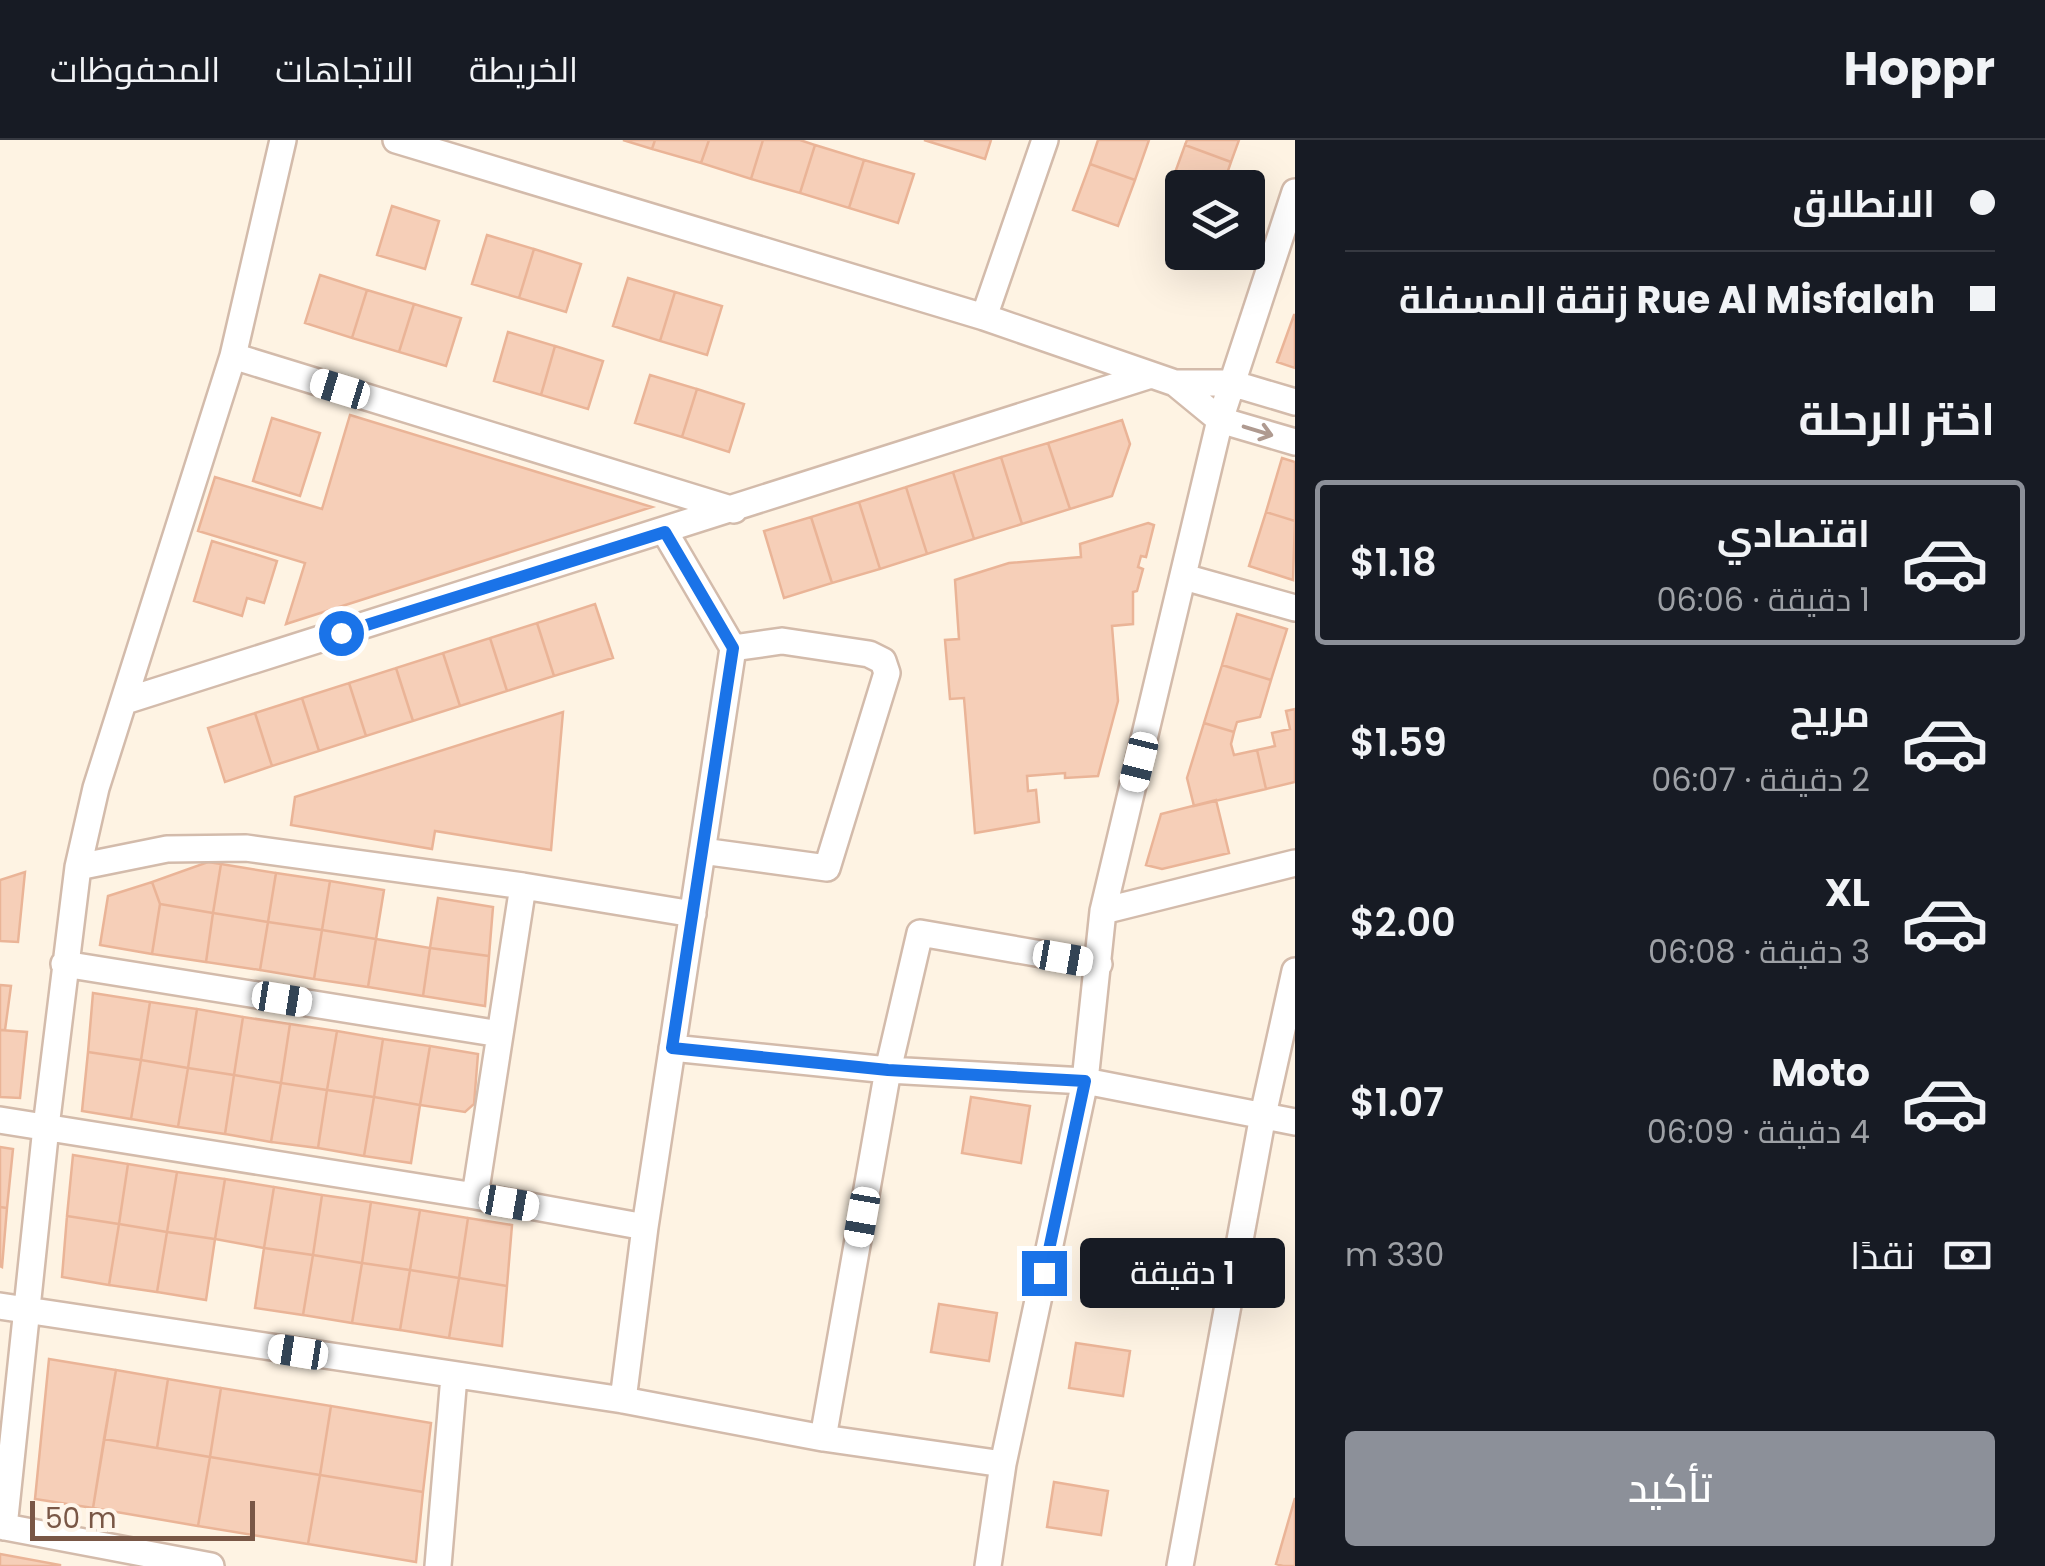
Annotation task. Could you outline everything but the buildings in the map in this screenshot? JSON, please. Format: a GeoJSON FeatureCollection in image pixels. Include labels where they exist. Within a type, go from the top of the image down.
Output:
{"type":"FeatureCollection","features":[{"type":"Feature","properties":{"kind":"street"},"geometry":{"type":"LineString","coordinates":[[201,1565],[2,1526],[78,867],[96,788],[233,356],[284,140]]}},
{"type":"Feature","properties":{"kind":"street"},"geometry":{"type":"LineString","coordinates":[[396,140],[984,317],[1163,379],[1231,383],[1295,402]]}},
{"type":"Feature","properties":{"kind":"street"},"geometry":{"type":"LineString","coordinates":[[984,317],[1045,140]]}},
{"type":"Feature","properties":{"kind":"street"},"geometry":{"type":"LineString","coordinates":[[988,1566],[1003,1464],[1085,1081],[1103,911],[1220,420],[1295,192]]}},
{"type":"Feature","properties":{"kind":"street"},"geometry":{"type":"LineString","coordinates":[[233,356],[734,510]]}},
{"type":"Feature","properties":{"kind":"street"},"geometry":{"type":"LineString","coordinates":[[125,701],[1163,379]]}},
{"type":"Feature","properties":{"kind":"street"},"geometry":{"type":"LineString","coordinates":[[1163,379],[1220,420],[1295,442]]}},
{"type":"Feature","properties":{"kind":"street"},"geometry":{"type":"LineString","coordinates":[[623,1400],[645,1228],[733,648],[665,532]]}},
{"type":"Feature","properties":{"kind":"street"},"geometry":{"type":"LineString","coordinates":[[1184,577],[1295,608]]}},
{"type":"Feature","properties":{"kind":"street"},"geometry":{"type":"LineString","coordinates":[[702,851],[827,868],[887,673],[883,661],[869,654],[782,641],[733,648]]}},
{"type":"Feature","properties":{"kind":"street"},"geometry":{"type":"LineString","coordinates":[[78,867],[167,849],[246,848],[692,914]]}},
{"type":"Feature","properties":{"kind":"street"},"geometry":{"type":"LineString","coordinates":[[1103,911],[1295,863]]}},
{"type":"Feature","properties":{"kind":"street"},"geometry":{"type":"LineString","coordinates":[[475,1196],[523,886]]}},
{"type":"Feature","properties":{"kind":"street"},"geometry":{"type":"LineString","coordinates":[[823,1438],[888,1070],[920,933],[1099,964]]}},
{"type":"Feature","properties":{"kind":"street"},"geometry":{"type":"LineString","coordinates":[[64,964],[500,1034]]}},
{"type":"Feature","properties":{"kind":"street"},"geometry":{"type":"LineString","coordinates":[[1180,1566],[1263,1115],[1295,971]]}},
{"type":"Feature","properties":{"kind":"street"},"geometry":{"type":"LineString","coordinates":[[672,1048],[888,1070],[1085,1081],[1295,1122]]}},
{"type":"Feature","properties":{"kind":"street"},"geometry":{"type":"LineString","coordinates":[[0,1120],[475,1196],[645,1228]]}},
{"type":"Feature","properties":{"kind":"street"},"geometry":{"type":"LineString","coordinates":[[0,1306],[623,1400],[823,1438],[1003,1464]]}},
{"type":"Feature","properties":{"kind":"street"},"geometry":{"type":"LineString","coordinates":[[438,1566],[454,1376]]}},
{"type":"Feature","properties":{"kind":"route"},"geometry":{"type":"LineString","coordinates":[[341,633],[665,532],[733,648],[672,1048],[888,1070],[1085,1081],[1044,1273]]}}]}
